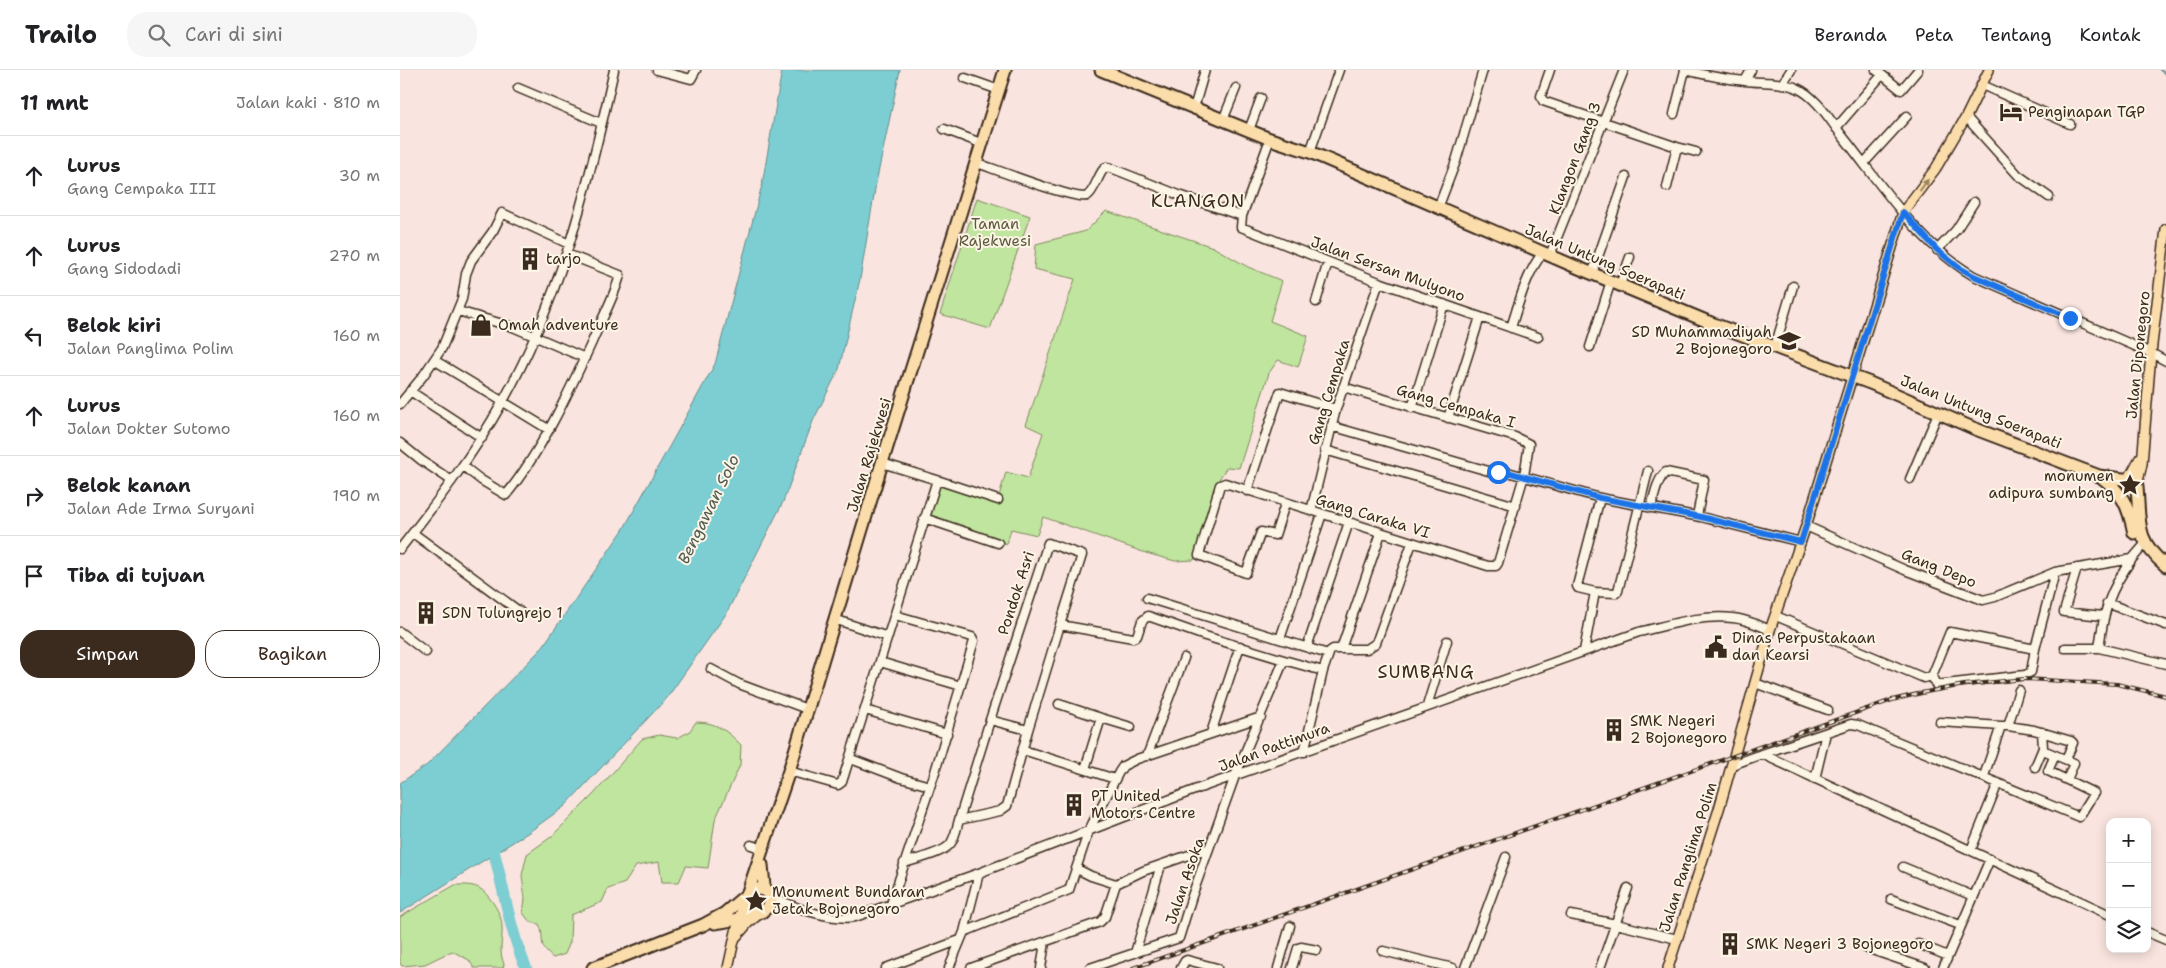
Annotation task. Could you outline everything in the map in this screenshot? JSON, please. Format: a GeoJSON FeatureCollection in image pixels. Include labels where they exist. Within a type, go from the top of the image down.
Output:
{"type":"FeatureCollection","features":[{"type":"Feature","properties":{"kind":"highway","name":"Jalan Rajekwesi"},"geometry":{"type":"LineString","coordinates":[[764,850],[882,462],[1005,70]]}},
{"type":"Feature","properties":{"kind":"highway","name":"Jalan Untung Soerapati"},"geometry":{"type":"LineString","coordinates":[[1102,70],[1270,139],[1310,152],[1592,274],[2100,476]]}},
{"type":"Feature","properties":{"kind":"highway"},"geometry":{"type":"LineString","coordinates":[[2100,476],[2134,486]]}},
{"type":"Feature","properties":{"kind":"highway"},"geometry":{"type":"LineString","coordinates":[[2100,476],[2121,495],[2128,506],[2135,539],[2161,562]]}},
{"type":"Feature","properties":{"kind":"highway"},"geometry":{"type":"LineString","coordinates":[[2121,495],[2120,484],[2134,486]]}},
{"type":"Feature","properties":{"kind":"highway"},"geometry":{"type":"LineString","coordinates":[[2121,495],[2131,498],[2134,486]]}},
{"type":"Feature","properties":{"kind":"highway"},"geometry":{"type":"LineString","coordinates":[[2134,486],[2140,532],[2144,547]]}},
{"type":"Feature","properties":{"kind":"highway"},"geometry":{"type":"LineString","coordinates":[[703,925],[764,911],[771,900],[766,891],[762,874],[764,850]]}},
{"type":"Feature","properties":{"kind":"highway"},"geometry":{"type":"LineString","coordinates":[[764,850],[747,896],[748,907],[751,911],[764,911]]}},
{"type":"Feature","properties":{"kind":"highway"},"geometry":{"type":"LineString","coordinates":[[593,968],[703,925],[725,913],[755,889],[766,891]]}},
{"type":"Feature","properties":{"kind":"main road"},"geometry":{"type":"LineString","coordinates":[[1770,630],[1801,542],[1903,212],[1936,168],[1966,117],[1988,70]]}},
{"type":"Feature","properties":{"kind":"main road","name":"Jalan Diponegoro"},"geometry":{"type":"LineString","coordinates":[[2134,486],[2142,455],[2151,353],[2166,228]]}},
{"type":"Feature","properties":{"kind":"main road","name":"Jalan Panglima Polim"},"geometry":{"type":"LineString","coordinates":[[1668,968],[1732,765],[1770,630]]}},
{"type":"Feature","properties":{"kind":"main road"},"geometry":{"type":"LineString","coordinates":[[728,968],[738,918],[747,896]]}},
{"type":"Feature","properties":{"kind":"main road"},"geometry":{"type":"LineString","coordinates":[[734,940],[748,923],[764,911]]}},
{"type":"Feature","properties":{"kind":"main road"},"geometry":{"type":"LineString","coordinates":[[716,922],[730,929],[734,940]]}},
{"type":"Feature","properties":{"kind":"street"},"geometry":{"type":"LineString","coordinates":[[400,549],[482,438],[503,402],[534,336],[567,254],[614,70]]}},
{"type":"Feature","properties":{"kind":"street"},"geometry":{"type":"LineString","coordinates":[[657,70],[691,78],[696,70]]}},
{"type":"Feature","properties":{"kind":"street"},"geometry":{"type":"LineString","coordinates":[[1194,108],[1205,70]]}},
{"type":"Feature","properties":{"kind":"street"},"geometry":{"type":"LineString","coordinates":[[1310,152],[1339,70]]}},
{"type":"Feature","properties":{"kind":"street"},"geometry":{"type":"LineString","coordinates":[[1438,208],[1456,161],[1483,70]]}},
{"type":"Feature","properties":{"kind":"street"},"geometry":{"type":"LineString","coordinates":[[1550,70],[1541,99],[1696,152]]}},
{"type":"Feature","properties":{"kind":"street","name":"Klangon Gang 3"},"geometry":{"type":"LineString","coordinates":[[1511,328],[1526,284],[1547,254],[1604,122],[1624,70]]}},
{"type":"Feature","properties":{"kind":"street"},"geometry":{"type":"LineString","coordinates":[[1674,114],[1685,70],[1798,88],[1810,98],[1836,128],[1903,212],[1937,250],[1958,267],[1974,276],[2166,361]]}},
{"type":"Feature","properties":{"kind":"street"},"geometry":{"type":"LineString","coordinates":[[1745,81],[1751,70]]}},
{"type":"Feature","properties":{"kind":"street"},"geometry":{"type":"LineString","coordinates":[[1782,84],[1791,70]]}},
{"type":"Feature","properties":{"kind":"street"},"geometry":{"type":"LineString","coordinates":[[1836,128],[1879,72],[1901,90],[1918,70]]}},
{"type":"Feature","properties":{"kind":"street"},"geometry":{"type":"LineString","coordinates":[[964,78],[999,90]]}},
{"type":"Feature","properties":{"kind":"street"},"geometry":{"type":"LineString","coordinates":[[1982,85],[2070,124]]}},
{"type":"Feature","properties":{"kind":"street"},"geometry":{"type":"LineString","coordinates":[[518,88],[601,123]]}},
{"type":"Feature","properties":{"kind":"street"},"geometry":{"type":"LineString","coordinates":[[1223,120],[1236,88]]}},
{"type":"Feature","properties":{"kind":"street"},"geometry":{"type":"LineString","coordinates":[[1249,130],[1261,98]]}},
{"type":"Feature","properties":{"kind":"street"},"geometry":{"type":"LineString","coordinates":[[1864,163],[1907,116]]}},
{"type":"Feature","properties":{"kind":"street"},"geometry":{"type":"LineString","coordinates":[[1966,117],[2018,175],[2049,197]]}},
{"type":"Feature","properties":{"kind":"street"},"geometry":{"type":"LineString","coordinates":[[944,129],[983,144]]}},
{"type":"Feature","properties":{"kind":"street"},"geometry":{"type":"LineString","coordinates":[[977,162],[1056,190],[1083,196],[1090,193],[1106,167],[1111,168],[1242,216],[1270,139]]}},
{"type":"Feature","properties":{"kind":"street"},"geometry":{"type":"LineString","coordinates":[[1667,187],[1677,147]]}},
{"type":"Feature","properties":{"kind":"street"},"geometry":{"type":"LineString","coordinates":[[1592,274],[1626,177]]}},
{"type":"Feature","properties":{"kind":"street"},"geometry":{"type":"LineString","coordinates":[[1937,250],[1956,230],[1974,202]]}},
{"type":"Feature","properties":{"kind":"street"},"geometry":{"type":"LineString","coordinates":[[400,404],[442,348],[462,300],[466,274],[471,261],[493,231],[502,212],[570,244]]}},
{"type":"Feature","properties":{"kind":"street","name":"Jalan Sersan Mulyono"},"geometry":{"type":"LineString","coordinates":[[1242,216],[1241,227],[1379,282],[1538,337]]}},
{"type":"Feature","properties":{"kind":"street"},"geometry":{"type":"LineString","coordinates":[[463,466],[480,480],[506,495],[525,469],[584,358],[620,274],[567,254]]}},
{"type":"Feature","properties":{"kind":"street"},"geometry":{"type":"LineString","coordinates":[[1590,347],[1615,283],[1630,257]]}},
{"type":"Feature","properties":{"kind":"street"},"geometry":{"type":"LineString","coordinates":[[1316,302],[1328,262]]}},
{"type":"Feature","properties":{"kind":"street","name":"Gang Cempaka"},"geometry":{"type":"LineString","coordinates":[[1311,511],[1331,426],[1379,282]]}},
{"type":"Feature","properties":{"kind":"street"},"geometry":{"type":"LineString","coordinates":[[1775,347],[1793,286]]}},
{"type":"Feature","properties":{"kind":"street"},"geometry":{"type":"LineString","coordinates":[[1412,408],[1444,304]]}},
{"type":"Feature","properties":{"kind":"street"},"geometry":{"type":"LineString","coordinates":[[458,311],[534,336],[584,358]]}},
{"type":"Feature","properties":{"kind":"street"},"geometry":{"type":"LineString","coordinates":[[1448,418],[1480,317]]}},
{"type":"Feature","properties":{"kind":"street"},"geometry":{"type":"LineString","coordinates":[[434,360],[548,428]]}},
{"type":"Feature","properties":{"kind":"street","name":"Gang Cempaka I"},"geometry":{"type":"LineString","coordinates":[[1343,387],[1527,441],[1530,447],[1524,476]]}},
{"type":"Feature","properties":{"kind":"street"},"geometry":{"type":"LineString","coordinates":[[410,391],[482,438]]}},
{"type":"Feature","properties":{"kind":"street"},"geometry":{"type":"LineString","coordinates":[[1247,491],[1280,392],[1336,410]]}},
{"type":"Feature","properties":{"kind":"street"},"geometry":{"type":"LineString","coordinates":[[1910,478],[1938,413]]}},
{"type":"Feature","properties":{"kind":"street"},"geometry":{"type":"LineString","coordinates":[[1331,426],[1492,472],[1504,471],[1600,498],[1697,516],[1801,542]]}},
{"type":"Feature","properties":{"kind":"street"},"geometry":{"type":"LineString","coordinates":[[400,444],[452,481]]}},
{"type":"Feature","properties":{"kind":"street"},"geometry":{"type":"LineString","coordinates":[[1325,450],[1516,506]]}},
{"type":"Feature","properties":{"kind":"street"},"geometry":{"type":"LineString","coordinates":[[882,462],[998,500]]}},
{"type":"Feature","properties":{"kind":"street"},"geometry":{"type":"LineString","coordinates":[[1600,498],[1576,586],[1595,592],[1616,593],[1618,592],[1648,471]]}},
{"type":"Feature","properties":{"kind":"street"},"geometry":{"type":"LineString","coordinates":[[1651,508],[1656,488],[1666,472],[1704,480],[1697,516]]}},
{"type":"Feature","properties":{"kind":"street","name":"Gang Caraka VI"},"geometry":{"type":"LineString","coordinates":[[1285,504],[1275,535],[1261,532],[1246,573],[1201,557],[1199,551],[1220,485],[1224,483],[1412,543],[1488,566],[1496,566],[1524,476]]}},
{"type":"Feature","properties":{"kind":"street"},"geometry":{"type":"LineString","coordinates":[[789,771],[838,785],[842,782],[851,759],[937,480]]}},
{"type":"Feature","properties":{"kind":"street"},"geometry":{"type":"LineString","coordinates":[[1280,639],[1322,514]]}},
{"type":"Feature","properties":{"kind":"street"},"geometry":{"type":"LineString","coordinates":[[924,518],[998,543]]}},
{"type":"Feature","properties":{"kind":"street"},"geometry":{"type":"LineString","coordinates":[[1307,647],[1349,522]]}},
{"type":"Feature","properties":{"kind":"street","name":"Gang Depo"},"geometry":{"type":"LineString","coordinates":[[1806,526],[1905,570],[1983,600],[2056,572],[2132,559]]}},
{"type":"Feature","properties":{"kind":"street"},"geometry":{"type":"LineString","coordinates":[[413,533],[520,612]]}},
{"type":"Feature","properties":{"kind":"street"},"geometry":{"type":"LineString","coordinates":[[1341,649],[1382,533]]}},
{"type":"Feature","properties":{"kind":"street","name":"Pondok Asri"},"geometry":{"type":"LineString","coordinates":[[959,820],[1000,811],[1007,806],[1028,730],[1082,555],[1048,543],[990,720]]}},
{"type":"Feature","properties":{"kind":"street"},"geometry":{"type":"LineString","coordinates":[[1304,752],[1328,654],[1333,649],[1368,649],[1376,644],[1412,543]]}},
{"type":"Feature","properties":{"kind":"street"},"geometry":{"type":"LineString","coordinates":[[2099,648],[2103,616],[2107,603],[2132,559],[2144,547]]}},
{"type":"Feature","properties":{"kind":"street"},"geometry":{"type":"LineString","coordinates":[[2076,568],[2064,612],[2103,616]]}},
{"type":"Feature","properties":{"kind":"street"},"geometry":{"type":"LineString","coordinates":[[2035,649],[1950,632],[1932,676],[1936,685],[2025,675],[2032,671],[2035,649],[2056,572]]}},
{"type":"Feature","properties":{"kind":"street"},"geometry":{"type":"LineString","coordinates":[[1584,651],[1595,592]]}},
{"type":"Feature","properties":{"kind":"street"},"geometry":{"type":"LineString","coordinates":[[1147,598],[1328,654]]}},
{"type":"Feature","properties":{"kind":"street"},"geometry":{"type":"LineString","coordinates":[[2107,603],[2166,625]]}},
{"type":"Feature","properties":{"kind":"street"},"geometry":{"type":"LineString","coordinates":[[891,904],[947,734],[974,638],[895,615]]}},
{"type":"Feature","properties":{"kind":"street"},"geometry":{"type":"LineString","coordinates":[[1060,625],[1133,638],[1137,636],[1144,618],[1148,616],[1204,636],[1323,671]]}},
{"type":"Feature","properties":{"kind":"street"},"geometry":{"type":"LineString","coordinates":[[1776,616],[1923,678],[1932,676]]}},
{"type":"Feature","properties":{"kind":"street","name":"Jalan Pattimura"},"geometry":{"type":"LineString","coordinates":[[791,905],[846,919],[868,913],[1427,706],[1639,632],[1700,619],[1734,618],[1770,630]]}},
{"type":"Feature","properties":{"kind":"street"},"geometry":{"type":"LineString","coordinates":[[834,619],[888,637]]}},
{"type":"Feature","properties":{"kind":"street"},"geometry":{"type":"LineString","coordinates":[[400,632],[426,652]]}},
{"type":"Feature","properties":{"kind":"street"},"geometry":{"type":"LineString","coordinates":[[1427,706],[1448,641]]}},
{"type":"Feature","properties":{"kind":"street"},"geometry":{"type":"LineString","coordinates":[[1211,733],[1240,646]]}},
{"type":"Feature","properties":{"kind":"street"},"geometry":{"type":"LineString","coordinates":[[2065,648],[2099,648],[2166,664]]}},
{"type":"Feature","properties":{"kind":"street"},"geometry":{"type":"LineString","coordinates":[[1147,756],[1184,658]]}},
{"type":"Feature","properties":{"kind":"street","name":"Jalan Asoka"},"geometry":{"type":"LineString","coordinates":[[1135,953],[1179,938],[1235,776],[1284,660]]}},
{"type":"Feature","properties":{"kind":"street"},"geometry":{"type":"LineString","coordinates":[[880,662],[961,686]]}},
{"type":"Feature","properties":{"kind":"street"},"geometry":{"type":"LineString","coordinates":[[711,669],[739,684],[808,709]]}},
{"type":"Feature","properties":{"kind":"street"},"geometry":{"type":"LineString","coordinates":[[1755,683],[1828,710]]}},
{"type":"Feature","properties":{"kind":"street"},"geometry":{"type":"LineString","coordinates":[[1984,776],[2020,690]]}},
{"type":"Feature","properties":{"kind":"street"},"geometry":{"type":"LineString","coordinates":[[1059,704],[1131,727]]}},
{"type":"Feature","properties":{"kind":"street"},"geometry":{"type":"LineString","coordinates":[[865,710],[947,734]]}},
{"type":"Feature","properties":{"kind":"street"},"geometry":{"type":"LineString","coordinates":[[964,932],[1064,894],[1071,886],[1089,830],[1123,766],[1211,733],[1261,717]]}},
{"type":"Feature","properties":{"kind":"street"},"geometry":{"type":"LineString","coordinates":[[1085,769],[1101,718]]}},
{"type":"Feature","properties":{"kind":"street"},"geometry":{"type":"LineString","coordinates":[[904,863],[932,854],[951,843],[990,720],[1028,730]]}},
{"type":"Feature","properties":{"kind":"street"},"geometry":{"type":"LineString","coordinates":[[1940,722],[2004,726],[2042,732],[2072,741],[2066,759]]}},
{"type":"Feature","properties":{"kind":"street"},"geometry":{"type":"LineString","coordinates":[[1732,765],[1851,724],[1858,725],[2079,817],[2094,793],[2048,771],[2055,755]]}},
{"type":"Feature","properties":{"kind":"street"},"geometry":{"type":"LineString","coordinates":[[2035,767],[2043,750],[2042,732]]}},
{"type":"Feature","properties":{"kind":"street"},"geometry":{"type":"LineString","coordinates":[[1814,779],[1826,733]]}},
{"type":"Feature","properties":{"kind":"street"},"geometry":{"type":"LineString","coordinates":[[1023,750],[1115,779]]}},
{"type":"Feature","properties":{"kind":"street"},"geometry":{"type":"LineString","coordinates":[[2043,750],[2075,764],[2067,780]]}},
{"type":"Feature","properties":{"kind":"street"},"geometry":{"type":"LineString","coordinates":[[1762,754],[2106,913]]}},
{"type":"Feature","properties":{"kind":"street"},"geometry":{"type":"LineString","coordinates":[[851,759],[901,778],[930,786]]}},
{"type":"Feature","properties":{"kind":"street"},"geometry":{"type":"LineString","coordinates":[[1971,850],[1998,783]]}},
{"type":"Feature","properties":{"kind":"street"},"geometry":{"type":"LineString","coordinates":[[752,845],[764,850]]}},
{"type":"Feature","properties":{"kind":"street"},"geometry":{"type":"LineString","coordinates":[[1077,869],[1091,876],[1116,884],[1209,848]]}},
{"type":"Feature","properties":{"kind":"street"},"geometry":{"type":"LineString","coordinates":[[1465,968],[1506,857]]}},
{"type":"Feature","properties":{"kind":"street"},"geometry":{"type":"LineString","coordinates":[[1943,968],[1990,859]]}},
{"type":"Feature","properties":{"kind":"street"},"geometry":{"type":"LineString","coordinates":[[1090,968],[1135,953],[1161,865]]}},
{"type":"Feature","properties":{"kind":"street"},"geometry":{"type":"LineString","coordinates":[[1903,867],[1973,896]]}},
{"type":"Feature","properties":{"kind":"street"},"geometry":{"type":"LineString","coordinates":[[949,968],[964,932],[979,873]]}},
{"type":"Feature","properties":{"kind":"street"},"geometry":{"type":"LineString","coordinates":[[971,968],[1100,922],[1105,917],[1116,884]]}},
{"type":"Feature","properties":{"kind":"street"},"geometry":{"type":"LineString","coordinates":[[1600,968],[1628,888]]}},
{"type":"Feature","properties":{"kind":"street"},"geometry":{"type":"LineString","coordinates":[[766,891],[777,899],[791,905]]}},
{"type":"Feature","properties":{"kind":"street"},"geometry":{"type":"LineString","coordinates":[[1891,899],[1960,926]]}},
{"type":"Feature","properties":{"kind":"street"},"geometry":{"type":"LineString","coordinates":[[764,911],[791,905]]}},
{"type":"Feature","properties":{"kind":"street"},"geometry":{"type":"LineString","coordinates":[[1571,915],[1677,939]]}},
{"type":"Feature","properties":{"kind":"street"},"geometry":{"type":"LineString","coordinates":[[1278,968],[1290,926]]}},
{"type":"Feature","properties":{"kind":"street"},"geometry":{"type":"LineString","coordinates":[[2151,933],[2165,937]]}},
{"type":"Feature","properties":{"kind":"street"},"geometry":{"type":"LineString","coordinates":[[886,968],[897,966],[960,940]]}},
{"type":"Feature","properties":{"kind":"street"},"geometry":{"type":"LineString","coordinates":[[1041,968],[1045,942]]}},
{"type":"Feature","properties":{"kind":"street"},"geometry":{"type":"LineString","coordinates":[[1918,944],[1948,956]]}},
{"type":"Feature","properties":{"kind":"street"},"geometry":{"type":"LineString","coordinates":[[1292,968],[1301,947],[1317,950]]}},
{"type":"Feature","properties":{"kind":"street"},"geometry":{"type":"LineString","coordinates":[[1866,948],[1925,968]]}},
{"type":"Feature","properties":{"kind":"street"},"geometry":{"type":"LineString","coordinates":[[1383,951],[1453,968]]}},
{"type":"Feature","properties":{"kind":"street"},"geometry":{"type":"LineString","coordinates":[[1183,964],[1217,968]]}},
{"type":"Feature","properties":{"kind":"green space","name":"Taman Rajekwesi"},"geometry":{"type":"Polygon","coordinates":[[[977,198],[1030,216],[990,329],[940,314],[977,198]]]}},
{"type":"Feature","properties":{"kind":"green space"},"geometry":{"type":"Polygon","coordinates":[[[1106,211],[1213,247],[1248,267],[1282,281],[1270,321],[1308,336],[1298,367],[1278,360],[1269,373],[1239,468],[1227,467],[1219,479],[1194,560],[1175,561],[1146,553],[1043,517],[1037,535],[1011,529],[1007,544],[927,517],[938,485],[998,504],[1006,472],[1028,478],[1043,433],[1026,425],[1075,279],[1034,269],[1036,244],[1086,231],[1106,211]]]}},
{"type":"Feature","properties":{"kind":"green space"},"geometry":{"type":"Polygon","coordinates":[[[696,722],[703,722],[721,728],[741,745],[740,765],[715,820],[708,868],[686,866],[679,882],[662,882],[659,862],[636,866],[625,883],[608,889],[602,902],[571,915],[570,942],[565,954],[553,958],[543,945],[539,924],[530,922],[523,913],[525,899],[522,875],[527,854],[551,837],[594,794],[642,739],[659,735],[677,738],[689,732],[696,722]]]}},
{"type":"Feature","properties":{"kind":"green space"},"geometry":{"type":"Polygon","coordinates":[[[455,885],[469,885],[479,888],[495,906],[502,921],[501,950],[503,968],[474,968],[469,960],[452,951],[425,964],[402,966],[400,963],[400,917],[455,885]]]}},
{"type":"Feature","properties":{"kind":"water","name":"Bengawan Solo"},"geometry":{"type":"Polygon","coordinates":[[[782,70],[900,70],[876,183],[860,279],[839,369],[813,421],[783,502],[726,614],[667,698],[565,806],[529,832],[400,913],[400,783],[427,765],[541,649],[623,530],[715,364],[762,185],[782,70]]]}},
{"type":"Feature","properties":{"kind":"waterway"},"geometry":{"type":"LineString","coordinates":[[2160,70],[2166,74]]}},
{"type":"Feature","properties":{"kind":"waterway"},"geometry":{"type":"LineString","coordinates":[[490,838],[510,920],[526,968]]}},
{"type":"Feature","properties":{"kind":"railway"},"geometry":{"type":"LineString","coordinates":[[1133,968],[1892,700],[1964,685],[2024,679],[2117,684],[2166,696]]}},
{"type":"Feature","properties":{"kind":"place","name":"Penginapan TGP"},"geometry":{"type":"Point","coordinates":[2011,112]}},
{"type":"Feature","properties":{"kind":"place","name":"tarjo"},"geometry":{"type":"Point","coordinates":[530,259]}},
{"type":"Feature","properties":{"kind":"place","name":"Omah adventure"},"geometry":{"type":"Point","coordinates":[481,325]}},
{"type":"Feature","properties":{"kind":"place","name":"SD Muhammadiyah 2 Bojonegoro"},"geometry":{"type":"Point","coordinates":[1789,341]}},
{"type":"Feature","properties":{"kind":"place","name":"monumen adipura sumbang"},"geometry":{"type":"Point","coordinates":[2130,485]}},
{"type":"Feature","properties":{"kind":"place","name":"SDN Tulungrejo 1"},"geometry":{"type":"Point","coordinates":[426,613]}},
{"type":"Feature","properties":{"kind":"place","name":"Dinas Perpustakaan dan Kearsi"},"geometry":{"type":"Point","coordinates":[1716,647]}},
{"type":"Feature","properties":{"kind":"place","name":"SMK Negeri 2 Bojonegoro"},"geometry":{"type":"Point","coordinates":[1614,730]}},
{"type":"Feature","properties":{"kind":"place","name":"PT United Motors Centre"},"geometry":{"type":"Point","coordinates":[1074,805]}},
{"type":"Feature","properties":{"kind":"place","name":"Monument Bundaran Jetak Bojonegoro"},"geometry":{"type":"Point","coordinates":[756,901]}},
{"type":"Feature","properties":{"kind":"place","name":"SMK Negeri 3 Bojonegoro"},"geometry":{"type":"Point","coordinates":[1730,944]}},
{"type":"Feature","properties":{"kind":"district","name":"KLANGON"},"geometry":{"type":"Point","coordinates":[1198,201]}},
{"type":"Feature","properties":{"kind":"district","name":"SUMBANG"},"geometry":{"type":"Point","coordinates":[1426,672]}},
{"type":"Feature","properties":{"kind":"route"},"geometry":{"type":"LineString","coordinates":[[1498,472],[1504,471],[1620,503],[1701,517],[1801,542],[1903,212],[1937,250],[1958,267],[1974,276],[2070,318]]}}]}
